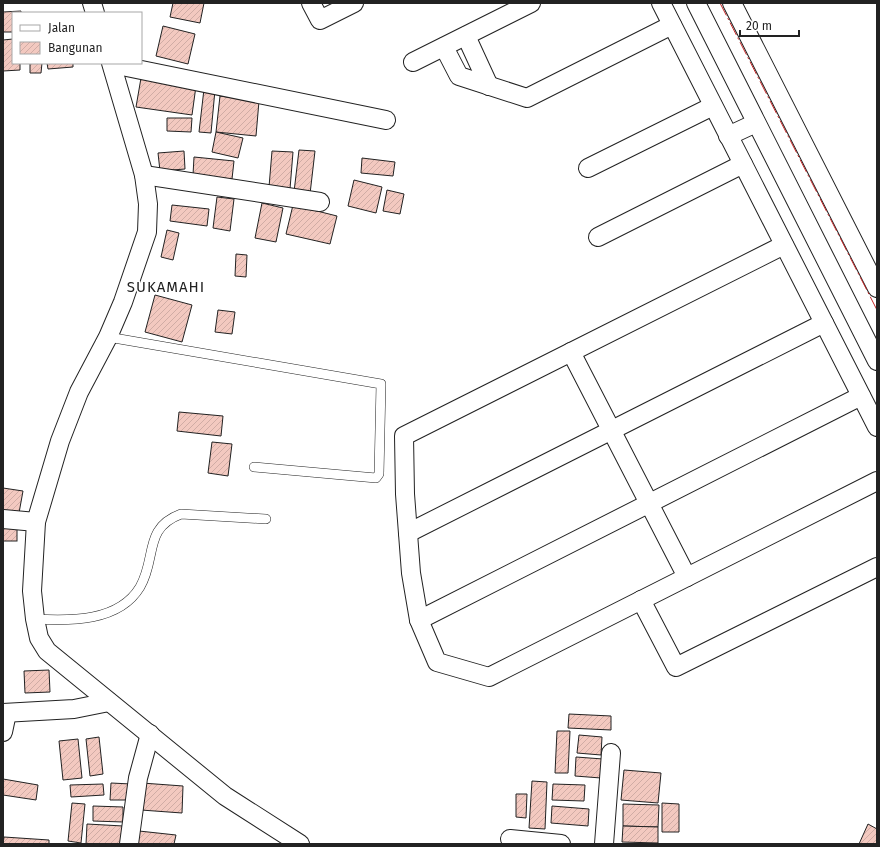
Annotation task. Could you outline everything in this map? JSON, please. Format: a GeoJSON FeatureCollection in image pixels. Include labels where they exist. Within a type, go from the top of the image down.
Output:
{"type":"FeatureCollection","features":[{"type":"Feature","properties":{"kind":"street"},"geometry":{"type":"LineString","coordinates":[[311,3],[320,20],[354,3]]}},
{"type":"Feature","properties":{"kind":"street"},"geometry":{"type":"LineString","coordinates":[[413,62],[531,3]]}},
{"type":"Feature","properties":{"kind":"street"},"geometry":{"type":"LineString","coordinates":[[661,3],[877,427]]}},
{"type":"Feature","properties":{"kind":"street"},"geometry":{"type":"LineString","coordinates":[[696,3],[877,362]]}},
{"type":"Feature","properties":{"kind":"street"},"geometry":{"type":"LineString","coordinates":[[732,3],[877,288]]}},
{"type":"Feature","properties":{"kind":"street"},"geometry":{"type":"LineString","coordinates":[[444,47],[460,76],[527,98],[672,25]]}},
{"type":"Feature","properties":{"kind":"street"},"geometry":{"type":"LineString","coordinates":[[466,36],[489,86]]}},
{"type":"Feature","properties":{"kind":"street"},"geometry":{"type":"LineString","coordinates":[[112,64],[144,175],[148,204],[147,232],[123,302],[108,338],[79,392],[62,434],[45,486],[36,522],[32,591],[35,619],[40,638],[47,651],[225,796],[300,844]]}},
{"type":"Feature","properties":{"kind":"street"},"geometry":{"type":"LineString","coordinates":[[117,64],[386,120]]}},
{"type":"Feature","properties":{"kind":"street"},"geometry":{"type":"LineString","coordinates":[[588,168],[713,106]]}},
{"type":"Feature","properties":{"kind":"street"},"geometry":{"type":"LineString","coordinates":[[728,136],[756,123]]}},
{"type":"Feature","properties":{"kind":"street"},"geometry":{"type":"LineString","coordinates":[[598,237],[743,164]]}},
{"type":"Feature","properties":{"kind":"street"},"geometry":{"type":"LineString","coordinates":[[144,175],[320,202]]}},
{"type":"Feature","properties":{"kind":"street"},"geometry":{"type":"LineString","coordinates":[[784,245],[404,436],[411,573],[419,620],[437,662],[489,677],[877,481]]}},
{"type":"Feature","properties":{"kind":"street"},"geometry":{"type":"LineString","coordinates":[[408,533],[824,323]]}},
{"type":"Feature","properties":{"kind":"street"},"geometry":{"type":"LineString","coordinates":[[571,352],[687,577]]}},
{"type":"Feature","properties":{"kind":"street"},"geometry":{"type":"LineString","coordinates":[[419,620],[861,396]]}},
{"type":"Feature","properties":{"kind":"street"},"geometry":{"type":"LineString","coordinates":[[3,519],[36,522]]}},
{"type":"Feature","properties":{"kind":"street"},"geometry":{"type":"LineString","coordinates":[[641,600],[676,668],[877,567]]}},
{"type":"Feature","properties":{"kind":"street"},"geometry":{"type":"LineString","coordinates":[[3,732],[5,713],[74,709],[109,702]]}},
{"type":"Feature","properties":{"kind":"street"},"geometry":{"type":"LineString","coordinates":[[129,844],[138,778],[150,734]]}},
{"type":"Feature","properties":{"kind":"street"},"geometry":{"type":"LineString","coordinates":[[604,844],[611,753]]}},
{"type":"Feature","properties":{"kind":"street"},"geometry":{"type":"LineString","coordinates":[[510,839],[561,844]]}},
{"type":"Feature","properties":{"kind":"lane"},"geometry":{"type":"LineString","coordinates":[[108,338],[381,384],[379,474],[376,478],[254,467]]}},
{"type":"Feature","properties":{"kind":"lane"},"geometry":{"type":"LineString","coordinates":[[35,619],[58,620],[89,617],[116,610],[129,600],[140,587],[158,528],[168,519],[181,514],[266,519]]}},
{"type":"Feature","properties":{"kind":"building"},"geometry":{"type":"Polygon","coordinates":[[[173,3],[204,3],[200,23],[170,17],[173,3]]]}},
{"type":"Feature","properties":{"kind":"building"},"geometry":{"type":"Polygon","coordinates":[[[21,11],[12,12],[12,32],[3,32],[3,12],[21,11]]]}},
{"type":"Feature","properties":{"kind":"building"},"geometry":{"type":"Polygon","coordinates":[[[163,26],[195,34],[188,64],[156,56],[163,26]]]}},
{"type":"Feature","properties":{"kind":"building"},"geometry":{"type":"Polygon","coordinates":[[[12,39],[12,64],[20,64],[20,70],[3,71],[3,40],[12,39]]]}},
{"type":"Feature","properties":{"kind":"building"},"geometry":{"type":"Polygon","coordinates":[[[30,64],[42,64],[41,73],[30,73],[30,64]]]}},
{"type":"Feature","properties":{"kind":"building"},"geometry":{"type":"Polygon","coordinates":[[[47,64],[73,64],[73,67],[48,69],[47,64]]]}},
{"type":"Feature","properties":{"kind":"building"},"geometry":{"type":"Polygon","coordinates":[[[141,78],[196,86],[192,115],[136,107],[141,78]]]}},
{"type":"Feature","properties":{"kind":"building"},"geometry":{"type":"Polygon","coordinates":[[[204,89],[215,90],[211,133],[199,132],[204,89]]]}},
{"type":"Feature","properties":{"kind":"building"},"geometry":{"type":"Polygon","coordinates":[[[220,96],[259,101],[256,136],[216,132],[220,96]]]}},
{"type":"Feature","properties":{"kind":"building"},"geometry":{"type":"Polygon","coordinates":[[[167,118],[192,118],[191,132],[167,131],[167,118]]]}},
{"type":"Feature","properties":{"kind":"building"},"geometry":{"type":"Polygon","coordinates":[[[216,132],[243,138],[238,158],[212,152],[216,132]]]}},
{"type":"Feature","properties":{"kind":"building"},"geometry":{"type":"Polygon","coordinates":[[[299,150],[315,151],[310,194],[294,192],[299,150]]]}},
{"type":"Feature","properties":{"kind":"building"},"geometry":{"type":"Polygon","coordinates":[[[184,151],[185,169],[160,171],[158,153],[184,151]]]}},
{"type":"Feature","properties":{"kind":"building"},"geometry":{"type":"Polygon","coordinates":[[[272,151],[293,152],[290,189],[269,187],[272,151]]]}},
{"type":"Feature","properties":{"kind":"building"},"geometry":{"type":"Polygon","coordinates":[[[194,157],[234,161],[232,179],[193,175],[194,157]]]}},
{"type":"Feature","properties":{"kind":"building"},"geometry":{"type":"Polygon","coordinates":[[[362,158],[395,162],[393,176],[361,173],[362,158]]]}},
{"type":"Feature","properties":{"kind":"building"},"geometry":{"type":"Polygon","coordinates":[[[354,180],[382,187],[376,213],[348,206],[354,180]]]}},
{"type":"Feature","properties":{"kind":"building"},"geometry":{"type":"Polygon","coordinates":[[[387,190],[404,194],[400,214],[383,211],[387,190]]]}},
{"type":"Feature","properties":{"kind":"building"},"geometry":{"type":"Polygon","coordinates":[[[217,197],[234,199],[230,231],[213,228],[217,197]]]}},
{"type":"Feature","properties":{"kind":"building"},"geometry":{"type":"Polygon","coordinates":[[[262,203],[283,208],[276,242],[255,238],[262,203]]]}},
{"type":"Feature","properties":{"kind":"building"},"geometry":{"type":"Polygon","coordinates":[[[172,205],[209,209],[207,226],[170,221],[172,205]]]}},
{"type":"Feature","properties":{"kind":"building"},"geometry":{"type":"Polygon","coordinates":[[[293,205],[337,216],[330,244],[286,234],[293,205]]]}},
{"type":"Feature","properties":{"kind":"building"},"geometry":{"type":"Polygon","coordinates":[[[167,230],[179,233],[173,260],[161,257],[167,230]]]}},
{"type":"Feature","properties":{"kind":"building"},"geometry":{"type":"Polygon","coordinates":[[[236,254],[247,255],[246,277],[235,276],[236,254]]]}},
{"type":"Feature","properties":{"kind":"building"},"geometry":{"type":"Polygon","coordinates":[[[155,295],[192,305],[182,342],[145,332],[155,295]]]}},
{"type":"Feature","properties":{"kind":"building"},"geometry":{"type":"Polygon","coordinates":[[[218,310],[235,312],[232,334],[215,332],[218,310]]]}},
{"type":"Feature","properties":{"kind":"building"},"geometry":{"type":"Polygon","coordinates":[[[179,412],[223,416],[221,436],[177,431],[179,412]]]}},
{"type":"Feature","properties":{"kind":"building"},"geometry":{"type":"Polygon","coordinates":[[[212,442],[232,444],[228,476],[208,473],[212,442]]]}},
{"type":"Feature","properties":{"kind":"building"},"geometry":{"type":"Polygon","coordinates":[[[3,488],[23,491],[19,513],[3,510],[3,488]]]}},
{"type":"Feature","properties":{"kind":"building"},"geometry":{"type":"Polygon","coordinates":[[[3,524],[17,524],[17,541],[3,541],[3,524]]]}},
{"type":"Feature","properties":{"kind":"building"},"geometry":{"type":"Polygon","coordinates":[[[49,670],[50,692],[25,693],[24,671],[49,670]]]}},
{"type":"Feature","properties":{"kind":"building"},"geometry":{"type":"Polygon","coordinates":[[[569,714],[611,716],[611,730],[568,728],[569,714]]]}},
{"type":"Feature","properties":{"kind":"building"},"geometry":{"type":"Polygon","coordinates":[[[557,731],[570,731],[568,773],[555,773],[557,731]]]}},
{"type":"Feature","properties":{"kind":"building"},"geometry":{"type":"Polygon","coordinates":[[[579,735],[602,737],[601,755],[577,753],[579,735]]]}},
{"type":"Feature","properties":{"kind":"building"},"geometry":{"type":"Polygon","coordinates":[[[99,737],[103,774],[90,776],[86,739],[99,737]]]}},
{"type":"Feature","properties":{"kind":"building"},"geometry":{"type":"Polygon","coordinates":[[[78,739],[82,778],[63,780],[59,741],[78,739]]]}},
{"type":"Feature","properties":{"kind":"building"},"geometry":{"type":"Polygon","coordinates":[[[576,757],[603,759],[601,778],[575,776],[576,757]]]}},
{"type":"Feature","properties":{"kind":"building"},"geometry":{"type":"Polygon","coordinates":[[[624,770],[661,773],[658,803],[621,800],[624,770]]]}},
{"type":"Feature","properties":{"kind":"building"},"geometry":{"type":"Polygon","coordinates":[[[3,779],[38,785],[36,800],[3,795],[3,779]]]}},
{"type":"Feature","properties":{"kind":"building"},"geometry":{"type":"Polygon","coordinates":[[[532,781],[547,782],[545,829],[529,828],[532,781]]]}},
{"type":"Feature","properties":{"kind":"building"},"geometry":{"type":"Polygon","coordinates":[[[111,783],[131,784],[130,800],[110,800],[111,783]]]}},
{"type":"Feature","properties":{"kind":"building"},"geometry":{"type":"Polygon","coordinates":[[[142,783],[183,786],[182,813],[141,810],[142,783]]]}},
{"type":"Feature","properties":{"kind":"building"},"geometry":{"type":"Polygon","coordinates":[[[103,784],[104,795],[71,797],[70,785],[103,784]]]}},
{"type":"Feature","properties":{"kind":"building"},"geometry":{"type":"Polygon","coordinates":[[[553,784],[585,785],[584,801],[552,800],[553,784]]]}},
{"type":"Feature","properties":{"kind":"building"},"geometry":{"type":"Polygon","coordinates":[[[516,794],[527,794],[526,818],[516,817],[516,794]]]}},
{"type":"Feature","properties":{"kind":"building"},"geometry":{"type":"Polygon","coordinates":[[[72,803],[85,804],[81,843],[68,841],[72,803]]]}},
{"type":"Feature","properties":{"kind":"building"},"geometry":{"type":"Polygon","coordinates":[[[662,803],[679,804],[679,832],[662,832],[662,803]]]}},
{"type":"Feature","properties":{"kind":"building"},"geometry":{"type":"Polygon","coordinates":[[[623,804],[659,805],[658,827],[623,826],[623,804]]]}},
{"type":"Feature","properties":{"kind":"building"},"geometry":{"type":"Polygon","coordinates":[[[93,806],[123,807],[123,822],[93,821],[93,806]]]}},
{"type":"Feature","properties":{"kind":"building"},"geometry":{"type":"Polygon","coordinates":[[[552,806],[589,809],[588,826],[551,823],[552,806]]]}},
{"type":"Feature","properties":{"kind":"building"},"geometry":{"type":"Polygon","coordinates":[[[87,824],[123,826],[122,844],[86,844],[87,824]]]}},
{"type":"Feature","properties":{"kind":"building"},"geometry":{"type":"Polygon","coordinates":[[[868,824],[877,829],[877,844],[859,844],[868,824]]]}},
{"type":"Feature","properties":{"kind":"building"},"geometry":{"type":"Polygon","coordinates":[[[623,826],[658,827],[658,843],[622,842],[623,826]]]}},
{"type":"Feature","properties":{"kind":"building"},"geometry":{"type":"Polygon","coordinates":[[[139,831],[176,835],[174,844],[138,844],[139,831]]]}},
{"type":"Feature","properties":{"kind":"building"},"geometry":{"type":"Polygon","coordinates":[[[4,837],[49,840],[49,844],[3,844],[4,837]]]}},
{"type":"Feature","properties":{"kind":"power"},"geometry":{"type":"LineString","coordinates":[[720,3],[877,310]]}},
{"type":"Feature","properties":{"kind":"district","name":"SUKAMAHI"},"geometry":{"type":"Point","coordinates":[166,287]}}]}
